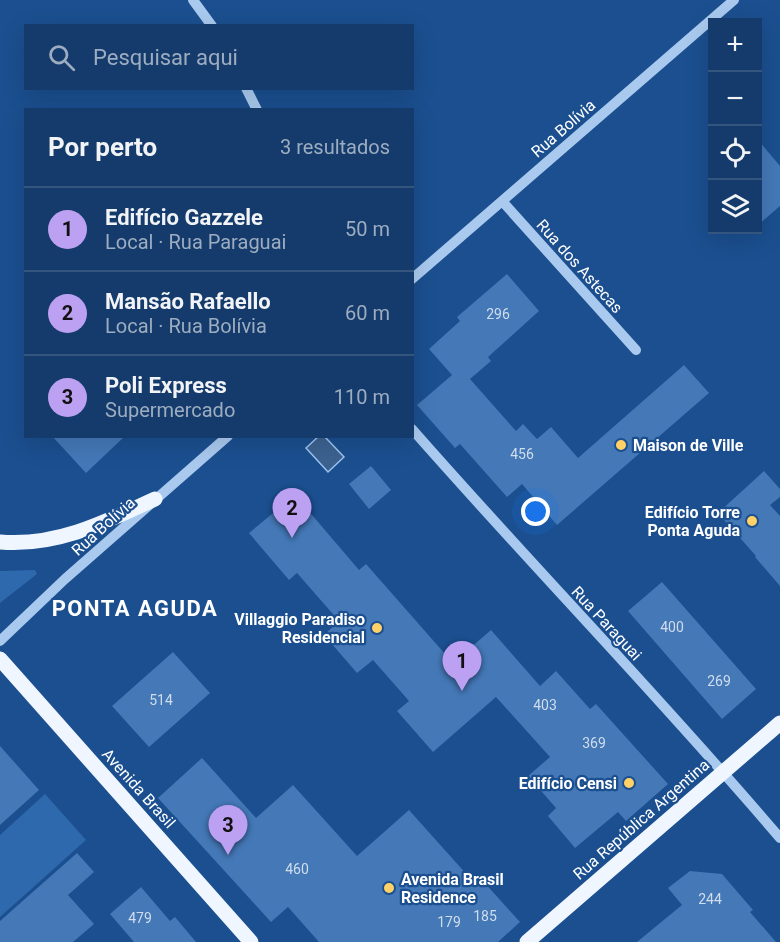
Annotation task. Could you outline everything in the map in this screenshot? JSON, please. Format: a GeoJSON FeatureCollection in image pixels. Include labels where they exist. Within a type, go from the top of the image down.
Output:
{"type":"FeatureCollection","features":[{"type":"Feature","properties":{"kind":"main road"},"geometry":{"type":"LineString","coordinates":[[0,542],[14,543],[54,538],[84,531],[155,499]]}},
{"type":"Feature","properties":{"kind":"main road","name":"Avenida Brasil"},"geometry":{"type":"LineString","coordinates":[[0,659],[251,942]]}},
{"type":"Feature","properties":{"kind":"main road","name":"Rua República Argentina"},"geometry":{"type":"LineString","coordinates":[[527,942],[780,723]]}},
{"type":"Feature","properties":{"kind":"street"},"geometry":{"type":"LineString","coordinates":[[193,0],[211,24]]}},
{"type":"Feature","properties":{"kind":"street","name":"Rua Bolívia"},"geometry":{"type":"LineString","coordinates":[[414,277],[734,0]]}},
{"type":"Feature","properties":{"kind":"street"},"geometry":{"type":"LineString","coordinates":[[247,90],[255,108]]}},
{"type":"Feature","properties":{"kind":"street","name":"Rua dos Astecas"},"geometry":{"type":"LineString","coordinates":[[501,201],[636,350]]}},
{"type":"Feature","properties":{"kind":"street","name":"Rua Paraguai"},"geometry":{"type":"LineString","coordinates":[[414,431],[537,570],[724,771],[780,838]]}},
{"type":"Feature","properties":{"kind":"street","name":"Rua Bolívia"},"geometry":{"type":"LineString","coordinates":[[0,641],[155,499],[226,438]]}},
{"type":"Feature","properties":{"kind":"shaded area"},"geometry":{"type":"Polygon","coordinates":[[[317,438],[326,438],[344,457],[328,472],[306,448],[317,438]]]}},
{"type":"Feature","properties":{"kind":"shaded area"},"geometry":{"type":"Polygon","coordinates":[[[35,570],[37,574],[0,603],[0,571],[35,570]]]}},
{"type":"Feature","properties":{"kind":"shaded area"},"geometry":{"type":"Polygon","coordinates":[[[45,794],[86,840],[0,917],[0,835],[45,794]]]}},
{"type":"Feature","properties":{"kind":"building"},"geometry":{"type":"Polygon","coordinates":[[[762,145],[780,166],[780,206],[762,222],[762,145]]]}},
{"type":"Feature","properties":{"kind":"building"},"geometry":{"type":"Polygon","coordinates":[[[507,274],[539,311],[488,357],[491,361],[470,379],[516,431],[523,424],[537,439],[551,427],[578,458],[684,365],[709,393],[557,525],[522,484],[507,497],[460,444],[455,448],[417,405],[452,375],[429,349],[460,321],[457,317],[507,274]]]}},
{"type":"Feature","properties":{"kind":"building"},"geometry":{"type":"Polygon","coordinates":[[[54,438],[123,438],[86,473],[54,438]]]}},
{"type":"Feature","properties":{"kind":"building"},"geometry":{"type":"Polygon","coordinates":[[[371,466],[391,490],[369,509],[349,484],[371,466]]]}},
{"type":"Feature","properties":{"kind":"building","name":"Edifício Torre Ponta Aguda"},"geometry":{"type":"Polygon","coordinates":[[[764,471],[780,489],[780,497],[770,505],[780,516],[780,586],[718,513],[764,471]]]}},
{"type":"Feature","properties":{"kind":"building"},"geometry":{"type":"Polygon","coordinates":[[[295,495],[359,570],[366,564],[453,663],[491,630],[540,686],[556,671],[590,709],[596,704],[668,784],[626,821],[618,812],[575,848],[548,816],[556,808],[528,776],[550,757],[496,697],[433,752],[397,711],[409,701],[373,660],[357,673],[324,635],[339,621],[297,573],[289,580],[249,533],[295,495]]]}},
{"type":"Feature","properties":{"kind":"building"},"geometry":{"type":"Polygon","coordinates":[[[662,582],[756,689],[722,719],[628,611],[662,582]]]}},
{"type":"Feature","properties":{"kind":"building"},"geometry":{"type":"Polygon","coordinates":[[[173,652],[210,693],[149,747],[112,706],[173,652]]]}},
{"type":"Feature","properties":{"kind":"building"},"geometry":{"type":"Polygon","coordinates":[[[0,746],[39,790],[0,825],[0,746]]]}},
{"type":"Feature","properties":{"kind":"building"},"geometry":{"type":"Polygon","coordinates":[[[202,758],[256,818],[293,785],[357,856],[409,810],[477,886],[483,881],[520,922],[498,942],[319,942],[288,907],[271,922],[158,798],[202,758]]]}},
{"type":"Feature","properties":{"kind":"building"},"geometry":{"type":"Polygon","coordinates":[[[77,853],[94,872],[68,895],[94,924],[73,942],[0,942],[0,921],[77,853]]]}},
{"type":"Feature","properties":{"kind":"building"},"geometry":{"type":"Polygon","coordinates":[[[690,871],[722,874],[753,910],[750,912],[776,942],[637,942],[682,905],[668,888],[690,871]]]}},
{"type":"Feature","properties":{"kind":"building"},"geometry":{"type":"Polygon","coordinates":[[[141,887],[170,921],[175,917],[196,942],[134,942],[110,914],[141,887]]]}},
{"type":"Feature","properties":{"kind":"place","name":"Maison de Ville"},"geometry":{"type":"Point","coordinates":[621,445]}},
{"type":"Feature","properties":{"kind":"place","name":"Edifício Torre Ponta Aguda"},"geometry":{"type":"Point","coordinates":[752,521]}},
{"type":"Feature","properties":{"kind":"place","name":"Mansão Rafaello"},"geometry":{"type":"Point","coordinates":[292,538]}},
{"type":"Feature","properties":{"kind":"place","name":"Villaggio Paradiso Residencial"},"geometry":{"type":"Point","coordinates":[377,628]}},
{"type":"Feature","properties":{"kind":"place","name":"Edifício Gazzele"},"geometry":{"type":"Point","coordinates":[462,691]}},
{"type":"Feature","properties":{"kind":"place","name":"Edifício Censi"},"geometry":{"type":"Point","coordinates":[629,783]}},
{"type":"Feature","properties":{"kind":"place","name":"Poli Express"},"geometry":{"type":"Point","coordinates":[228,855]}},
{"type":"Feature","properties":{"kind":"place","name":"Avenida Brasil Residence"},"geometry":{"type":"Point","coordinates":[389,888]}},
{"type":"Feature","properties":{"kind":"district","name":"PONTA AGUDA"},"geometry":{"type":"Point","coordinates":[135,608]}}]}
